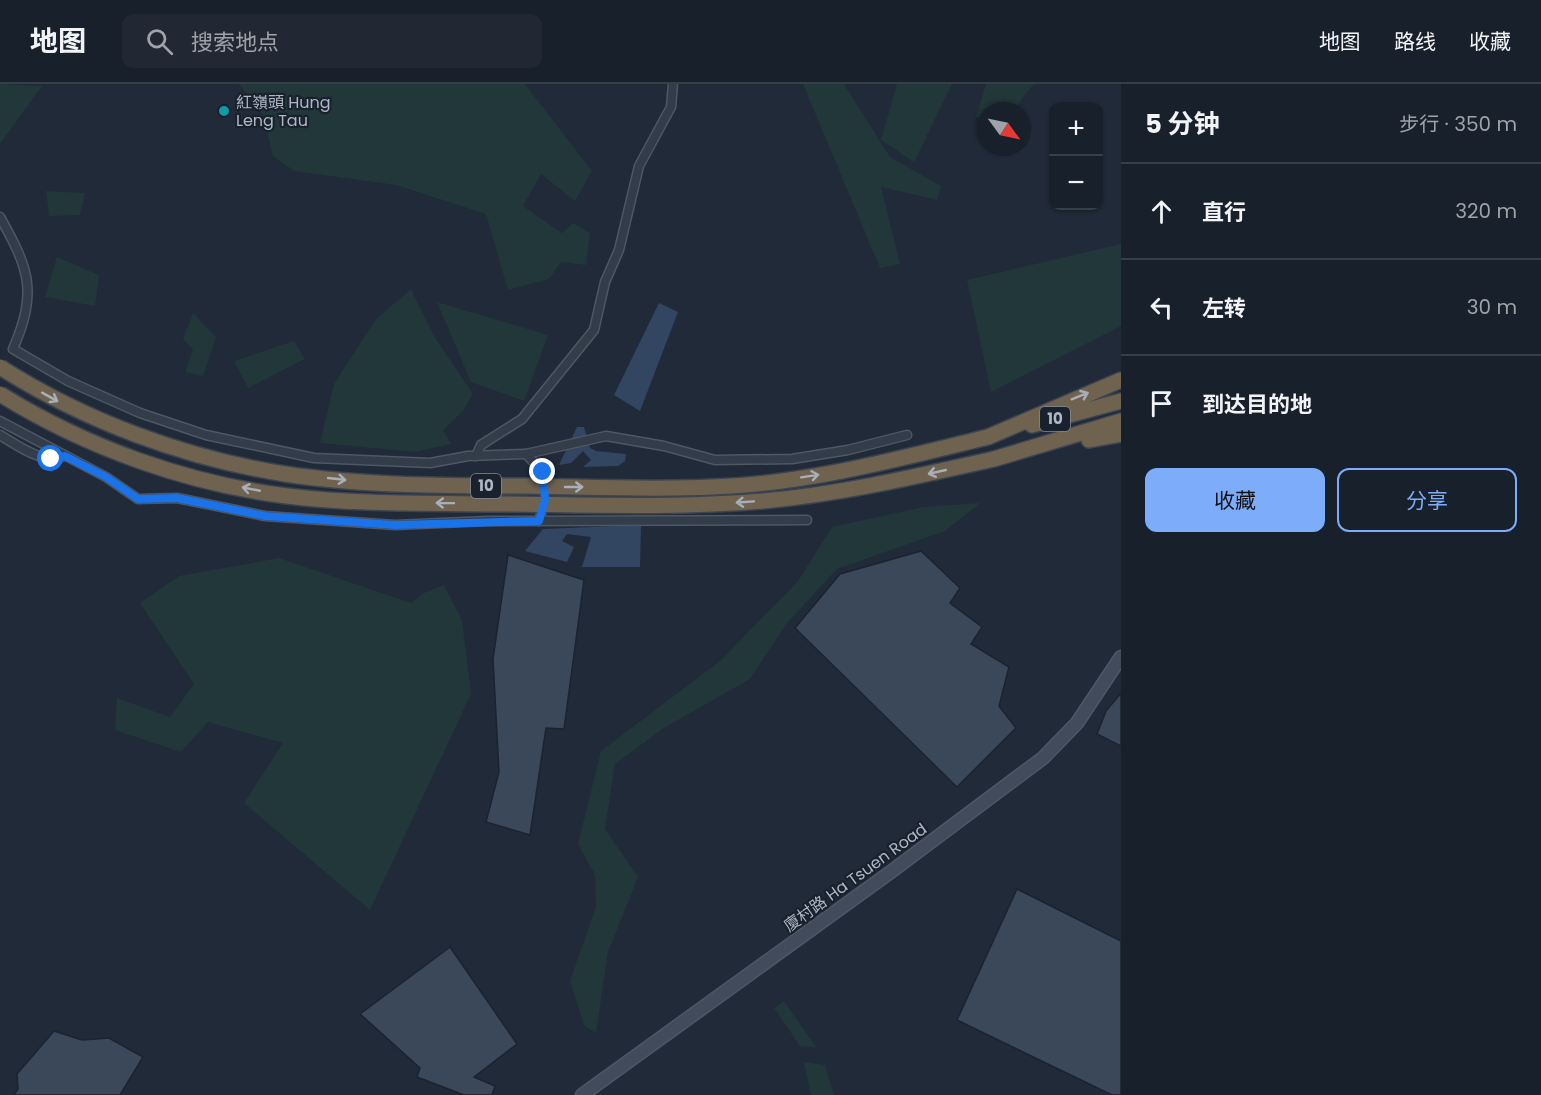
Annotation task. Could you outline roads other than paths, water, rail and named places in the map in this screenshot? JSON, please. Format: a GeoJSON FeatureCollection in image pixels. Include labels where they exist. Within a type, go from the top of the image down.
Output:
{"type":"FeatureCollection","features":[{"type":"Feature","properties":{"kind":"highway","name":"10"},"geometry":{"type":"LineString","coordinates":[[0,367],[72,409],[146,438],[209,457],[284,474],[439,486],[714,488],[885,463],[1121,401]]}},
{"type":"Feature","properties":{"kind":"highway"},"geometry":{"type":"LineString","coordinates":[[988,437],[1121,380]]}},
{"type":"Feature","properties":{"kind":"highway","name":"10"},"geometry":{"type":"LineString","coordinates":[[0,394],[60,427],[98,444],[175,471],[246,489],[330,500],[626,505],[719,504],[845,491],[994,459],[1121,421]]}},
{"type":"Feature","properties":{"kind":"highway"},"geometry":{"type":"LineString","coordinates":[[994,459],[1121,434]]}},
{"type":"Feature","properties":{"kind":"street"},"geometry":{"type":"LineString","coordinates":[[476,456],[481,445],[522,419],[594,330],[605,282],[619,250],[639,166],[671,107],[673,84]]}},
{"type":"Feature","properties":{"kind":"street"},"geometry":{"type":"LineString","coordinates":[[0,217],[21,256],[29,284],[23,326],[14,349],[68,381],[140,413],[206,435],[314,458],[430,463],[476,456],[526,454],[606,436],[664,446],[715,460],[792,459],[848,450],[907,435]]}},
{"type":"Feature","properties":{"kind":"street"},"geometry":{"type":"LineString","coordinates":[[0,421],[106,477],[138,499],[177,498],[265,516],[395,525],[539,521],[807,520]]}},
{"type":"Feature","properties":{"kind":"street"},"geometry":{"type":"LineString","coordinates":[[0,435],[34,454],[57,460],[65,456]]}},
{"type":"Feature","properties":{"kind":"street"},"geometry":{"type":"LineString","coordinates":[[526,454],[543,472],[545,500],[539,521]]}},
{"type":"Feature","properties":{"kind":"street","name":"廈村路 Ha Tsuen Road"},"geometry":{"type":"LineString","coordinates":[[582,1095],[892,871],[1043,758],[1077,723],[1121,657]]}},
{"type":"Feature","properties":{"kind":"water"},"geometry":{"type":"Polygon","coordinates":[[[659,303],[678,312],[640,411],[614,395],[659,303]]]}},
{"type":"Feature","properties":{"kind":"water"},"geometry":{"type":"Polygon","coordinates":[[[577,427],[584,427],[590,448],[596,451],[626,454],[625,461],[618,466],[583,467],[591,460],[583,451],[571,463],[559,465],[577,427]]]}},
{"type":"Feature","properties":{"kind":"water"},"geometry":{"type":"Polygon","coordinates":[[[641,525],[640,567],[582,567],[591,537],[567,534],[562,541],[574,547],[567,562],[525,551],[543,529],[641,525]]]}},
{"type":"Feature","properties":{"kind":"place","name":"紅嶺頭 Hung Leng Tau"},"geometry":{"type":"Point","coordinates":[224,111]}}]}
